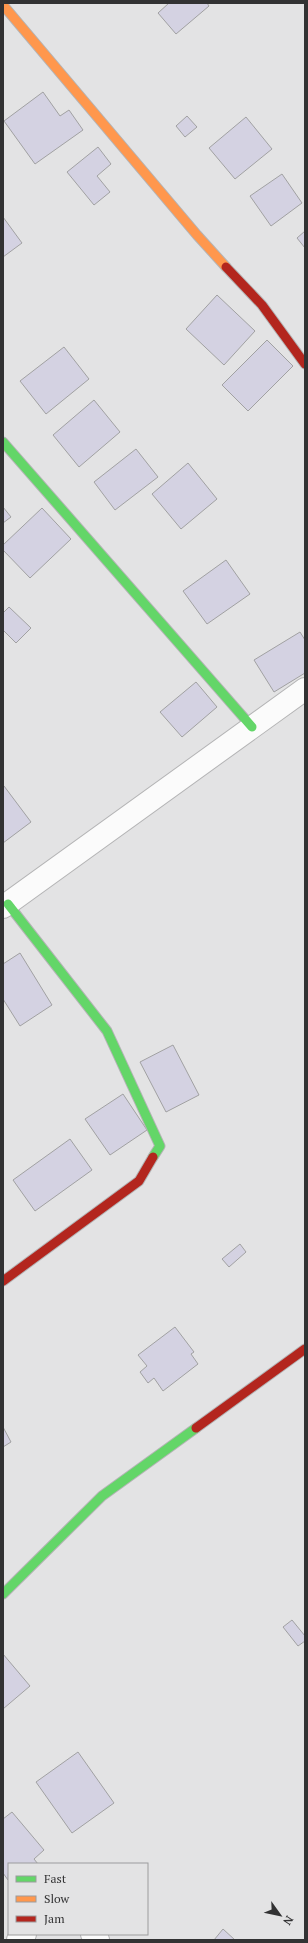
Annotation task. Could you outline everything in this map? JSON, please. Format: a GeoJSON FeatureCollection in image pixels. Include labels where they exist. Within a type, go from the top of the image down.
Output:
{"type":"FeatureCollection","features":[{"type":"Feature","properties":{"kind":"street"},"geometry":{"type":"LineString","coordinates":[[3,5],[197,235],[262,305],[305,364]]}},
{"type":"Feature","properties":{"kind":"street"},"geometry":{"type":"LineString","coordinates":[[3,442],[252,727]]}},
{"type":"Feature","properties":{"kind":"street"},"geometry":{"type":"LineString","coordinates":[[3,1281],[139,1181],[160,1146],[107,1031],[5,905],[305,689]]}},
{"type":"Feature","properties":{"kind":"street"},"geometry":{"type":"LineString","coordinates":[[3,1594],[102,1496],[305,1349]]}},
{"type":"Feature","properties":{"kind":"building"},"geometry":{"type":"Polygon","coordinates":[[[169,3],[207,3],[209,6],[176,34],[158,13],[169,3]]]}},
{"type":"Feature","properties":{"kind":"building"},"geometry":{"type":"Polygon","coordinates":[[[43,92],[60,116],[69,110],[83,130],[35,164],[4,121],[43,92]]]}},
{"type":"Feature","properties":{"kind":"building"},"geometry":{"type":"Polygon","coordinates":[[[187,116],[197,127],[185,137],[176,126],[187,116]]]}},
{"type":"Feature","properties":{"kind":"building"},"geometry":{"type":"Polygon","coordinates":[[[246,117],[272,149],[235,179],[209,148],[246,117]]]}},
{"type":"Feature","properties":{"kind":"building"},"geometry":{"type":"Polygon","coordinates":[[[98,147],[111,164],[97,176],[110,192],[94,205],[67,172],[98,147]]]}},
{"type":"Feature","properties":{"kind":"building"},"geometry":{"type":"Polygon","coordinates":[[[282,174],[302,203],[271,226],[250,196],[282,174]]]}},
{"type":"Feature","properties":{"kind":"building"},"geometry":{"type":"Polygon","coordinates":[[[3,217],[22,243],[3,257],[3,217]]]}},
{"type":"Feature","properties":{"kind":"building"},"geometry":{"type":"Polygon","coordinates":[[[305,231],[305,248],[297,238],[305,231]]]}},
{"type":"Feature","properties":{"kind":"building"},"geometry":{"type":"Polygon","coordinates":[[[217,295],[255,331],[224,365],[186,329],[217,295]]]}},
{"type":"Feature","properties":{"kind":"building"},"geometry":{"type":"Polygon","coordinates":[[[267,340],[293,366],[248,411],[222,385],[267,340]]]}},
{"type":"Feature","properties":{"kind":"building"},"geometry":{"type":"Polygon","coordinates":[[[64,347],[89,379],[46,414],[20,381],[64,347]]]}},
{"type":"Feature","properties":{"kind":"building"},"geometry":{"type":"Polygon","coordinates":[[[94,400],[120,432],[79,467],[53,435],[94,400]]]}},
{"type":"Feature","properties":{"kind":"building"},"geometry":{"type":"Polygon","coordinates":[[[136,449],[158,477],[115,510],[94,482],[136,449]]]}},
{"type":"Feature","properties":{"kind":"building"},"geometry":{"type":"Polygon","coordinates":[[[188,463],[217,499],[181,529],[152,494],[188,463]]]}},
{"type":"Feature","properties":{"kind":"building"},"geometry":{"type":"Polygon","coordinates":[[[3,507],[11,517],[3,523],[3,507]]]}},
{"type":"Feature","properties":{"kind":"building"},"geometry":{"type":"Polygon","coordinates":[[[42,508],[71,539],[30,578],[3,550],[3,545],[42,508]]]}},
{"type":"Feature","properties":{"kind":"building"},"geometry":{"type":"Polygon","coordinates":[[[226,560],[250,594],[207,624],[183,591],[226,560]]]}},
{"type":"Feature","properties":{"kind":"building"},"geometry":{"type":"Polygon","coordinates":[[[9,607],[31,628],[16,643],[3,630],[3,613],[9,607]]]}},
{"type":"Feature","properties":{"kind":"building"},"geometry":{"type":"Polygon","coordinates":[[[300,632],[305,640],[305,673],[274,692],[254,660],[300,632]]]}},
{"type":"Feature","properties":{"kind":"building"},"geometry":{"type":"Polygon","coordinates":[[[196,682],[217,707],[182,737],[160,712],[196,682]]]}},
{"type":"Feature","properties":{"kind":"building"},"geometry":{"type":"Polygon","coordinates":[[[4,786],[31,822],[3,843],[3,787],[4,786]]]}},
{"type":"Feature","properties":{"kind":"building"},"geometry":{"type":"Polygon","coordinates":[[[20,953],[52,1005],[20,1026],[3,999],[3,964],[20,953]]]}},
{"type":"Feature","properties":{"kind":"building"},"geometry":{"type":"Polygon","coordinates":[[[173,1045],[199,1095],[166,1112],[140,1062],[173,1045]]]}},
{"type":"Feature","properties":{"kind":"building"},"geometry":{"type":"Polygon","coordinates":[[[123,1094],[147,1130],[110,1155],[85,1119],[123,1094]]]}},
{"type":"Feature","properties":{"kind":"building"},"geometry":{"type":"Polygon","coordinates":[[[70,1139],[92,1170],[35,1211],[13,1180],[70,1139]]]}},
{"type":"Feature","properties":{"kind":"building"},"geometry":{"type":"Polygon","coordinates":[[[240,1244],[246,1252],[229,1267],[222,1259],[240,1244]]]}},
{"type":"Feature","properties":{"kind":"building"},"geometry":{"type":"Polygon","coordinates":[[[175,1327],[194,1352],[191,1354],[198,1364],[163,1391],[154,1378],[148,1383],[140,1372],[147,1366],[138,1355],[175,1327]]]}},
{"type":"Feature","properties":{"kind":"building"},"geometry":{"type":"Polygon","coordinates":[[[3,1427],[11,1442],[3,1447],[3,1427]]]}},
{"type":"Feature","properties":{"kind":"building"},"geometry":{"type":"Polygon","coordinates":[[[292,1620],[305,1636],[305,1641],[298,1646],[283,1627],[292,1620]]]}},
{"type":"Feature","properties":{"kind":"building"},"geometry":{"type":"Polygon","coordinates":[[[3,1654],[30,1686],[3,1709],[3,1654]]]}},
{"type":"Feature","properties":{"kind":"building"},"geometry":{"type":"Polygon","coordinates":[[[78,1752],[114,1803],[72,1833],[36,1782],[78,1752]]]}},
{"type":"Feature","properties":{"kind":"building"},"geometry":{"type":"Polygon","coordinates":[[[12,1812],[44,1850],[34,1859],[37,1863],[8,1863],[8,1880],[3,1873],[3,1819],[12,1812]]]}},
{"type":"Feature","properties":{"kind":"building"},"geometry":{"type":"Polygon","coordinates":[[[223,1929],[235,1940],[214,1940],[223,1929]]]}},
{"type":"Feature","properties":{"kind":"traffic: fast"},"geometry":{"type":"LineString","coordinates":[[3,442],[252,727]]}},
{"type":"Feature","properties":{"kind":"traffic: fast"},"geometry":{"type":"LineString","coordinates":[[8,904],[107,1031],[160,1146],[153,1157]]}},
{"type":"Feature","properties":{"kind":"traffic: fast"},"geometry":{"type":"LineString","coordinates":[[3,1594],[102,1496],[196,1428]]}},
{"type":"Feature","properties":{"kind":"traffic: slow"},"geometry":{"type":"LineString","coordinates":[[3,5],[197,235],[226,267]]}},
{"type":"Feature","properties":{"kind":"traffic: jam"},"geometry":{"type":"LineString","coordinates":[[226,267],[262,305],[305,364]]}},
{"type":"Feature","properties":{"kind":"traffic: jam"},"geometry":{"type":"LineString","coordinates":[[3,1281],[139,1181],[153,1157]]}},
{"type":"Feature","properties":{"kind":"traffic: jam"},"geometry":{"type":"LineString","coordinates":[[196,1428],[305,1349]]}}]}
